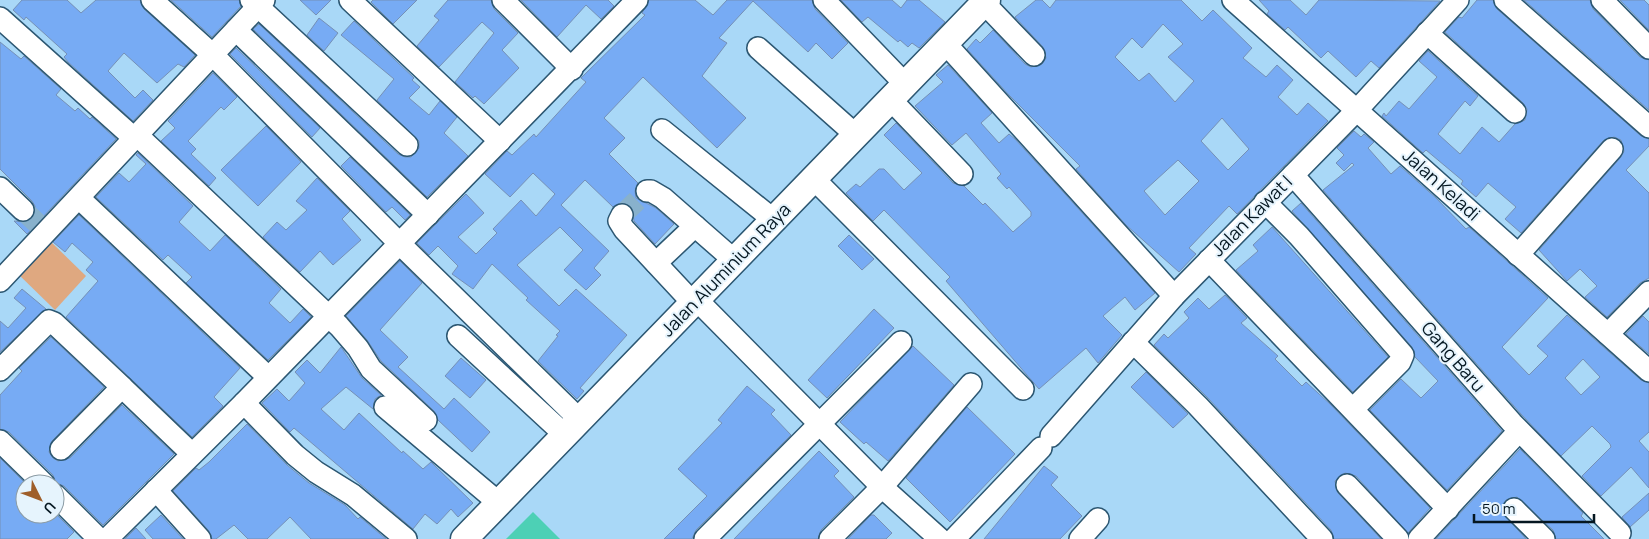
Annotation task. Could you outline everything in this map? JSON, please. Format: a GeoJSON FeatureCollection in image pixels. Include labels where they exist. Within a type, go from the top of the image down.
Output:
{"type":"FeatureCollection","features":[{"type":"Feature","properties":{"kind":"main road","name":"Jalan Aluminium Raya"},"geometry":{"type":"LineString","coordinates":[[464,539],[775,221],[985,1]]}},
{"type":"Feature","properties":{"kind":"street"},"geometry":{"type":"LineString","coordinates":[[152,0],[213,55],[400,244],[572,427]]}},
{"type":"Feature","properties":{"kind":"street"},"geometry":{"type":"LineString","coordinates":[[350,0],[500,141]]}},
{"type":"Feature","properties":{"kind":"street"},"geometry":{"type":"LineString","coordinates":[[503,0],[572,69]]}},
{"type":"Feature","properties":{"kind":"street"},"geometry":{"type":"LineString","coordinates":[[107,539],[244,403],[572,69],[637,0]]}},
{"type":"Feature","properties":{"kind":"street"},"geometry":{"type":"LineString","coordinates":[[824,0],[962,174]]}},
{"type":"Feature","properties":{"kind":"street","name":"Jalan Keladi"},"geometry":{"type":"LineString","coordinates":[[1233,0],[1649,371]]}},
{"type":"Feature","properties":{"kind":"street"},"geometry":{"type":"LineString","coordinates":[[1505,0],[1649,127]]}},
{"type":"Feature","properties":{"kind":"street"},"geometry":{"type":"LineString","coordinates":[[1602,0],[1649,48]]}},
{"type":"Feature","properties":{"kind":"street"},"geometry":{"type":"LineString","coordinates":[[985,1],[1034,55]]}},
{"type":"Feature","properties":{"kind":"street"},"geometry":{"type":"LineString","coordinates":[[0,281],[44,230],[79,198],[213,55],[258,2],[407,144]]}},
{"type":"Feature","properties":{"kind":"street","name":"Jalan Kawat I"},"geometry":{"type":"LineString","coordinates":[[954,539],[1046,442],[1174,296],[1357,110],[1453,2]]}},
{"type":"Feature","properties":{"kind":"street"},"geometry":{"type":"LineString","coordinates":[[0,18],[136,137],[328,316],[349,336],[371,369],[426,420]]}},
{"type":"Feature","properties":{"kind":"street"},"geometry":{"type":"LineString","coordinates":[[236,30],[428,215]]}},
{"type":"Feature","properties":{"kind":"street"},"geometry":{"type":"LineString","coordinates":[[1427,33],[1515,112]]}},
{"type":"Feature","properties":{"kind":"street"},"geometry":{"type":"LineString","coordinates":[[945,43],[1174,296]]}},
{"type":"Feature","properties":{"kind":"street"},"geometry":{"type":"LineString","coordinates":[[758,48],[857,136]]}},
{"type":"Feature","properties":{"kind":"street"},"geometry":{"type":"LineString","coordinates":[[662,130],[775,221]]}},
{"type":"Feature","properties":{"kind":"street"},"geometry":{"type":"LineString","coordinates":[[1518,255],[1612,149]]}},
{"type":"Feature","properties":{"kind":"street","name":"Gang Baru"},"geometry":{"type":"LineString","coordinates":[[1293,174],[1520,431],[1620,533]]}},
{"type":"Feature","properties":{"kind":"street"},"geometry":{"type":"LineString","coordinates":[[814,179],[1023,389]]}},
{"type":"Feature","properties":{"kind":"street"},"geometry":{"type":"LineString","coordinates":[[0,188],[23,210]]}},
{"type":"Feature","properties":{"kind":"street"},"geometry":{"type":"LineString","coordinates":[[647,192],[651,191],[663,198],[735,261]]}},
{"type":"Feature","properties":{"kind":"street"},"geometry":{"type":"LineString","coordinates":[[79,198],[268,377]]}},
{"type":"Feature","properties":{"kind":"street"},"geometry":{"type":"LineString","coordinates":[[1265,202],[1304,242],[1403,355],[1400,362],[1353,409]]}},
{"type":"Feature","properties":{"kind":"street"},"geometry":{"type":"LineString","coordinates":[[622,215],[620,224],[656,264],[696,301],[882,487],[940,539]]}},
{"type":"Feature","properties":{"kind":"street"},"geometry":{"type":"LineString","coordinates":[[656,264],[695,226]]}},
{"type":"Feature","properties":{"kind":"street"},"geometry":{"type":"LineString","coordinates":[[1209,260],[1448,509]]}},
{"type":"Feature","properties":{"kind":"street"},"geometry":{"type":"LineString","coordinates":[[1608,334],[1649,292]]}},
{"type":"Feature","properties":{"kind":"street"},"geometry":{"type":"LineString","coordinates":[[0,370],[49,321],[54,323],[192,454]]}},
{"type":"Feature","properties":{"kind":"street"},"geometry":{"type":"LineString","coordinates":[[458,336],[572,427]]}},
{"type":"Feature","properties":{"kind":"street"},"geometry":{"type":"LineString","coordinates":[[705,539],[901,342]]}},
{"type":"Feature","properties":{"kind":"street"},"geometry":{"type":"LineString","coordinates":[[1133,342],[1198,406],[1322,539]]}},
{"type":"Feature","properties":{"kind":"street"},"geometry":{"type":"LineString","coordinates":[[830,539],[882,487],[971,384]]}},
{"type":"Feature","properties":{"kind":"street"},"geometry":{"type":"LineString","coordinates":[[61,449],[122,387]]}},
{"type":"Feature","properties":{"kind":"street"},"geometry":{"type":"LineString","coordinates":[[244,403],[309,467],[353,495],[406,539]]}},
{"type":"Feature","properties":{"kind":"street"},"geometry":{"type":"LineString","coordinates":[[385,407],[499,503]]}},
{"type":"Feature","properties":{"kind":"street"},"geometry":{"type":"LineString","coordinates":[[1420,539],[1520,431]]}},
{"type":"Feature","properties":{"kind":"street"},"geometry":{"type":"LineString","coordinates":[[0,441],[34,474]]}},
{"type":"Feature","properties":{"kind":"street"},"geometry":{"type":"LineString","coordinates":[[1347,485],[1398,539]]}},
{"type":"Feature","properties":{"kind":"street"},"geometry":{"type":"LineString","coordinates":[[156,490],[200,539]]}},
{"type":"Feature","properties":{"kind":"street"},"geometry":{"type":"LineString","coordinates":[[65,505],[99,539]]}},
{"type":"Feature","properties":{"kind":"street"},"geometry":{"type":"LineString","coordinates":[[1514,509],[1544,539]]}},
{"type":"Feature","properties":{"kind":"street"},"geometry":{"type":"LineString","coordinates":[[1080,539],[1098,519]]}},
{"type":"Feature","properties":{"kind":"shaded area"},"geometry":{"type":"Polygon","coordinates":[[[47,238],[86,276],[55,310],[15,271],[47,238]]]}},
{"type":"Feature","properties":{"kind":"shaded area"},"geometry":{"type":"Polygon","coordinates":[[[533,512],[560,539],[506,539],[533,512]]]}},
{"type":"Feature","properties":{"kind":"building"},"geometry":{"type":"Polygon","coordinates":[[[22,0],[67,0],[81,13],[96,0],[140,0],[144,9],[195,55],[184,67],[178,64],[157,83],[124,53],[108,71],[135,98],[143,90],[153,100],[133,121],[68,62],[64,57],[67,54],[26,17],[24,20],[13,10],[22,0]]]}},
{"type":"Feature","properties":{"kind":"building"},"geometry":{"type":"Polygon","coordinates":[[[171,0],[239,0],[241,6],[212,37],[171,0]]]}},
{"type":"Feature","properties":{"kind":"building"},"geometry":{"type":"Polygon","coordinates":[[[300,0],[331,0],[316,15],[300,0]]]}},
{"type":"Feature","properties":{"kind":"building"},"geometry":{"type":"Polygon","coordinates":[[[373,0],[417,0],[393,24],[371,2],[373,0]]]}},
{"type":"Feature","properties":{"kind":"building"},"geometry":{"type":"Polygon","coordinates":[[[448,0],[491,0],[494,9],[518,33],[502,50],[519,68],[484,104],[475,96],[473,98],[455,82],[494,33],[482,22],[439,67],[417,46],[439,20],[434,16],[448,0]]]}},
{"type":"Feature","properties":{"kind":"building"},"geometry":{"type":"Polygon","coordinates":[[[521,0],[608,0],[614,6],[601,19],[586,5],[557,37],[521,0]]]}},
{"type":"Feature","properties":{"kind":"building"},"geometry":{"type":"Polygon","coordinates":[[[649,0],[695,0],[713,15],[727,0],[812,0],[815,9],[848,43],[832,59],[816,43],[808,52],[753,1],[719,38],[727,43],[702,76],[746,118],[717,148],[643,77],[604,118],[625,138],[609,154],[638,183],[635,191],[636,198],[656,208],[674,224],[655,244],[634,221],[632,208],[622,203],[613,207],[585,180],[561,205],[609,251],[594,268],[601,275],[586,290],[564,270],[583,250],[560,227],[517,265],[559,306],[576,289],[627,335],[580,388],[584,391],[577,399],[538,361],[560,331],[526,300],[528,298],[492,264],[473,289],[452,274],[458,266],[438,246],[429,255],[417,243],[466,194],[484,213],[458,237],[476,254],[497,233],[493,229],[521,200],[536,216],[555,194],[533,173],[510,197],[485,174],[507,151],[512,155],[534,134],[536,137],[586,82],[581,78],[645,15],[642,13],[649,0]]]}},
{"type":"Feature","properties":{"kind":"building"},"geometry":{"type":"Polygon","coordinates":[[[841,0],[892,0],[901,8],[907,0],[919,0],[945,22],[919,48],[912,43],[908,47],[900,40],[898,42],[868,17],[862,22],[841,0]]]}},
{"type":"Feature","properties":{"kind":"building"},"geometry":{"type":"Polygon","coordinates":[[[1036,0],[1042,0],[1050,8],[1056,0],[1181,0],[1202,21],[1213,10],[1252,48],[1243,58],[1266,77],[1277,65],[1293,80],[1278,97],[1297,115],[1308,103],[1328,121],[1237,214],[1229,206],[1189,248],[1196,254],[1179,272],[1126,225],[1076,169],[1080,166],[1009,95],[967,49],[976,39],[980,43],[993,30],[1025,64],[1031,67],[1042,64],[1046,58],[1043,47],[1015,17],[1036,0]],[[1163,24],[1142,48],[1132,38],[1115,57],[1139,81],[1149,73],[1175,102],[1194,81],[1168,57],[1183,44],[1163,24]],[[1222,118],[1201,141],[1228,170],[1249,149],[1222,118]],[[1178,160],[1144,191],[1165,215],[1199,181],[1178,160]]]}},
{"type":"Feature","properties":{"kind":"building"},"geometry":{"type":"Polygon","coordinates":[[[1259,0],[1290,0],[1306,15],[1319,0],[1440,1],[1379,68],[1371,61],[1356,77],[1328,51],[1321,58],[1288,27],[1285,30],[1267,14],[1269,11],[1259,0]]]}},
{"type":"Feature","properties":{"kind":"building"},"geometry":{"type":"Polygon","coordinates":[[[1477,0],[1493,0],[1497,9],[1641,136],[1649,139],[1649,146],[1626,170],[1649,193],[1649,278],[1640,283],[1607,317],[1585,297],[1597,286],[1580,269],[1567,281],[1539,250],[1621,157],[1624,151],[1621,140],[1614,137],[1603,141],[1521,233],[1505,219],[1516,207],[1488,183],[1476,197],[1461,184],[1463,181],[1426,150],[1423,153],[1382,116],[1384,113],[1386,116],[1399,101],[1409,109],[1437,77],[1419,61],[1428,51],[1478,96],[1470,106],[1465,101],[1438,134],[1460,154],[1482,127],[1499,142],[1515,124],[1525,120],[1527,109],[1523,103],[1445,32],[1459,17],[1462,18],[1477,0]]]}},
{"type":"Feature","properties":{"kind":"building"},"geometry":{"type":"Polygon","coordinates":[[[1524,0],[1590,0],[1593,9],[1640,57],[1649,60],[1649,110],[1524,0]]]}},
{"type":"Feature","properties":{"kind":"building"},"geometry":{"type":"Polygon","coordinates":[[[1620,0],[1644,0],[1649,5],[1649,30],[1620,0]]]}},
{"type":"Feature","properties":{"kind":"building"},"geometry":{"type":"Polygon","coordinates":[[[319,18],[338,33],[324,51],[307,35],[319,18]]]}},
{"type":"Feature","properties":{"kind":"building"},"geometry":{"type":"Polygon","coordinates":[[[354,21],[414,78],[412,80],[420,87],[409,98],[429,115],[440,101],[457,117],[444,133],[468,156],[427,197],[253,29],[259,24],[398,154],[411,157],[419,148],[419,141],[377,100],[394,79],[341,35],[354,21]]]}},
{"type":"Feature","properties":{"kind":"building"},"geometry":{"type":"Polygon","coordinates":[[[0,42],[21,59],[24,56],[61,89],[56,95],[75,111],[78,108],[90,119],[92,117],[116,139],[27,234],[14,221],[26,222],[32,219],[35,206],[0,169],[0,42]]]}},
{"type":"Feature","properties":{"kind":"building"},"geometry":{"type":"Polygon","coordinates":[[[236,48],[320,128],[312,137],[230,54],[236,48]]]}},
{"type":"Feature","properties":{"kind":"building"},"geometry":{"type":"Polygon","coordinates":[[[948,65],[992,113],[981,123],[999,143],[1009,134],[1015,139],[1155,293],[1135,310],[1125,297],[1103,316],[1122,335],[1098,363],[1086,348],[1039,389],[946,281],[950,277],[884,210],[873,221],[846,193],[856,184],[860,187],[879,169],[884,169],[904,190],[922,173],[884,135],[896,123],[953,183],[964,186],[983,205],[985,203],[1013,232],[1031,216],[1031,212],[1009,187],[1007,189],[997,178],[1001,174],[966,133],[952,145],[915,106],[943,82],[936,75],[948,65]]]}},
{"type":"Feature","properties":{"kind":"building"},"geometry":{"type":"Polygon","coordinates":[[[213,73],[237,97],[224,110],[221,107],[188,141],[196,149],[191,154],[216,178],[209,186],[161,141],[175,128],[168,121],[213,73]]]}},
{"type":"Feature","properties":{"kind":"building"},"geometry":{"type":"Polygon","coordinates":[[[266,126],[301,162],[258,206],[221,170],[266,126]]]}},
{"type":"Feature","properties":{"kind":"building"},"geometry":{"type":"Polygon","coordinates":[[[1354,131],[1361,137],[1364,134],[1374,142],[1368,148],[1391,174],[1400,166],[1436,198],[1466,229],[1469,227],[1548,298],[1502,347],[1529,375],[1548,356],[1537,346],[1567,315],[1641,380],[1649,383],[1649,432],[1639,441],[1649,452],[1649,488],[1631,467],[1601,496],[1582,476],[1611,447],[1610,444],[1592,426],[1561,456],[1521,414],[1323,190],[1354,165],[1352,163],[1344,171],[1336,163],[1344,155],[1337,148],[1354,131]],[[1583,359],[1565,378],[1581,395],[1600,377],[1583,359]]]}},
{"type":"Feature","properties":{"kind":"building"},"geometry":{"type":"Polygon","coordinates":[[[138,153],[193,206],[179,222],[210,251],[225,235],[281,289],[269,303],[290,323],[303,309],[311,317],[268,360],[186,283],[192,277],[168,255],[163,260],[96,197],[119,173],[129,182],[146,164],[136,155],[138,153]]]}},
{"type":"Feature","properties":{"kind":"building"},"geometry":{"type":"Polygon","coordinates":[[[350,157],[410,215],[405,220],[392,207],[386,212],[341,166],[350,157]]]}},
{"type":"Feature","properties":{"kind":"building"},"geometry":{"type":"Polygon","coordinates":[[[317,178],[350,211],[342,219],[361,240],[333,265],[320,251],[300,272],[263,237],[277,222],[286,230],[307,210],[296,201],[317,178]]]}},
{"type":"Feature","properties":{"kind":"building"},"geometry":{"type":"Polygon","coordinates":[[[1301,203],[1502,431],[1447,490],[1370,410],[1401,379],[1421,398],[1438,381],[1415,357],[1412,347],[1292,211],[1301,203]]]}},
{"type":"Feature","properties":{"kind":"building"},"geometry":{"type":"Polygon","coordinates":[[[79,215],[240,368],[214,397],[223,406],[192,437],[66,317],[98,281],[86,270],[93,262],[72,243],[65,252],[53,242],[79,215]]]}},
{"type":"Feature","properties":{"kind":"building"},"geometry":{"type":"Polygon","coordinates":[[[1272,227],[1388,357],[1353,392],[1236,270],[1258,251],[1253,245],[1272,227]]]}},
{"type":"Feature","properties":{"kind":"building"},"geometry":{"type":"Polygon","coordinates":[[[849,235],[874,259],[862,270],[838,246],[849,235]]]}},
{"type":"Feature","properties":{"kind":"building"},"geometry":{"type":"Polygon","coordinates":[[[400,261],[422,283],[380,330],[408,357],[398,367],[444,409],[454,398],[490,432],[472,452],[438,420],[434,411],[381,361],[367,340],[346,316],[400,261]]]}},
{"type":"Feature","properties":{"kind":"building"},"geometry":{"type":"Polygon","coordinates":[[[22,289],[46,309],[0,352],[0,321],[8,328],[26,308],[14,298],[22,289]]]}},
{"type":"Feature","properties":{"kind":"building"},"geometry":{"type":"Polygon","coordinates":[[[1225,295],[1247,318],[1241,323],[1278,356],[1275,359],[1302,386],[1306,382],[1330,404],[1430,508],[1408,533],[1356,476],[1345,473],[1335,481],[1338,493],[1381,539],[1334,539],[1331,530],[1207,397],[1154,345],[1164,334],[1168,338],[1189,318],[1184,312],[1198,298],[1209,309],[1225,295]]]}},
{"type":"Feature","properties":{"kind":"building"},"geometry":{"type":"Polygon","coordinates":[[[874,309],[894,328],[827,398],[808,380],[874,309]]]}},
{"type":"Feature","properties":{"kind":"building"},"geometry":{"type":"Polygon","coordinates":[[[1643,316],[1649,322],[1649,354],[1626,334],[1643,316]]]}},
{"type":"Feature","properties":{"kind":"building"},"geometry":{"type":"Polygon","coordinates":[[[51,337],[104,387],[52,441],[49,452],[58,461],[70,458],[122,405],[174,454],[103,525],[65,487],[65,474],[52,474],[9,432],[0,429],[0,395],[22,371],[19,368],[51,337]]]}},
{"type":"Feature","properties":{"kind":"building"},"geometry":{"type":"Polygon","coordinates":[[[913,346],[954,385],[888,461],[866,442],[864,444],[840,422],[913,346]]]}},
{"type":"Feature","properties":{"kind":"building"},"geometry":{"type":"Polygon","coordinates":[[[341,347],[362,378],[381,395],[375,399],[373,409],[346,387],[321,409],[344,430],[359,413],[402,453],[403,451],[423,469],[431,462],[473,503],[458,517],[451,509],[437,524],[425,514],[413,529],[294,428],[290,432],[262,403],[277,389],[289,401],[305,383],[295,372],[307,360],[320,373],[341,347]]]}},
{"type":"Feature","properties":{"kind":"building"},"geometry":{"type":"Polygon","coordinates":[[[461,358],[486,380],[470,398],[445,376],[461,358]]]}},
{"type":"Feature","properties":{"kind":"building"},"geometry":{"type":"Polygon","coordinates":[[[1146,372],[1188,414],[1173,428],[1131,387],[1146,372]]]}},
{"type":"Feature","properties":{"kind":"building"},"geometry":{"type":"Polygon","coordinates":[[[747,386],[775,410],[771,414],[791,435],[696,530],[692,539],[664,539],[707,496],[678,469],[722,423],[718,420],[747,386]]]}},
{"type":"Feature","properties":{"kind":"building"},"geometry":{"type":"Polygon","coordinates":[[[967,407],[1015,454],[950,522],[906,478],[967,407]]]}},
{"type":"Feature","properties":{"kind":"building"},"geometry":{"type":"Polygon","coordinates":[[[247,424],[287,465],[309,483],[345,505],[358,519],[360,517],[386,539],[311,539],[290,517],[267,539],[248,539],[234,525],[216,539],[212,539],[209,531],[173,491],[196,468],[199,470],[209,462],[247,424]]]}},
{"type":"Feature","properties":{"kind":"building"},"geometry":{"type":"Polygon","coordinates":[[[1520,449],[1583,513],[1581,516],[1604,539],[1556,539],[1553,530],[1517,497],[1506,500],[1502,512],[1526,539],[1436,539],[1520,449]]]}},
{"type":"Feature","properties":{"kind":"building"},"geometry":{"type":"Polygon","coordinates":[[[819,451],[839,471],[834,476],[854,497],[821,530],[818,539],[734,539],[819,451]]]}},
{"type":"Feature","properties":{"kind":"building"},"geometry":{"type":"Polygon","coordinates":[[[0,458],[16,474],[15,524],[65,523],[74,532],[67,539],[0,539],[0,458]]]}},
{"type":"Feature","properties":{"kind":"building"},"geometry":{"type":"Polygon","coordinates":[[[1044,466],[1058,477],[1051,485],[1082,516],[1060,539],[984,539],[1044,466]]]}},
{"type":"Feature","properties":{"kind":"building"},"geometry":{"type":"Polygon","coordinates":[[[1649,493],[1649,510],[1630,527],[1622,517],[1649,493]]]}},
{"type":"Feature","properties":{"kind":"building"},"geometry":{"type":"Polygon","coordinates":[[[161,515],[183,539],[153,539],[145,530],[161,515]]]}},
{"type":"Feature","properties":{"kind":"building"},"geometry":{"type":"Polygon","coordinates":[[[871,515],[874,515],[892,533],[886,539],[848,539],[871,515]]]}},
{"type":"Feature","properties":{"kind":"building"},"geometry":{"type":"Polygon","coordinates":[[[136,528],[146,539],[125,539],[136,528]]]}},
{"type":"Feature","properties":{"kind":"tunnel"},"geometry":{"type":"LineString","coordinates":[[622,215],[647,191]]}},
{"type":"Feature","properties":{"kind":"tunnel"},"geometry":{"type":"LineString","coordinates":[[23,210],[41,227]]}}]}
